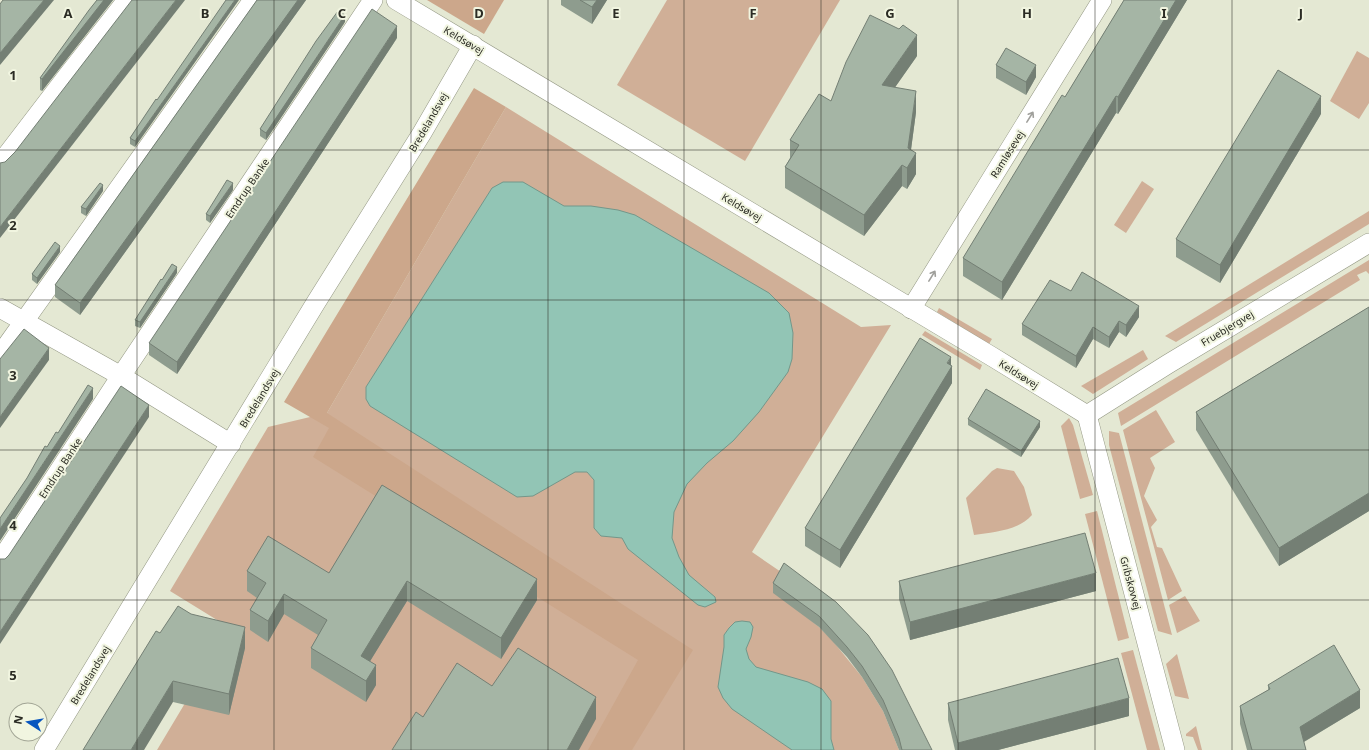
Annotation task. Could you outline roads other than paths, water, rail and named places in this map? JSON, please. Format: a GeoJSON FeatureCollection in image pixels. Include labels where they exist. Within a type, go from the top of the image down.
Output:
{"type":"FeatureCollection","features":[{"type":"Feature","properties":{"kind":"street"},"geometry":{"type":"LineString","coordinates":[[0,164],[128,0]]}},
{"type":"Feature","properties":{"kind":"street"},"geometry":{"type":"LineString","coordinates":[[0,355],[253,0]]}},
{"type":"Feature","properties":{"kind":"street","name":"Emdrup Banke"},"geometry":{"type":"LineString","coordinates":[[0,561],[121,376],[373,0]]}},
{"type":"Feature","properties":{"kind":"street","name":"Keldsøvej"},"geometry":{"type":"LineString","coordinates":[[396,0],[1087,416]]}},
{"type":"Feature","properties":{"kind":"street","name":"Ramløsevej"},"geometry":{"type":"LineString","coordinates":[[911,309],[1102,0]]}},
{"type":"Feature","properties":{"kind":"street","name":"Bredelandsvej"},"geometry":{"type":"LineString","coordinates":[[44,750],[319,298],[422,133],[473,46]]}},
{"type":"Feature","properties":{"kind":"street","name":"Fruebjergvej"},"geometry":{"type":"LineString","coordinates":[[1087,416],[1168,364],[1369,243]]}},
{"type":"Feature","properties":{"kind":"street"},"geometry":{"type":"LineString","coordinates":[[0,308],[121,376],[231,444]]}},
{"type":"Feature","properties":{"kind":"street","name":"Gribskovvej"},"geometry":{"type":"LineString","coordinates":[[1087,416],[1175,750]]}},
{"type":"Feature","properties":{"kind":"water"},"geometry":{"type":"Polygon","coordinates":[[[503,182],[523,182],[564,206],[591,206],[618,210],[635,215],[769,293],[789,313],[793,333],[792,359],[788,372],[759,412],[733,441],[707,463],[687,484],[674,512],[672,538],[679,557],[689,575],[715,597],[716,602],[705,607],[698,605],[628,549],[622,538],[601,536],[594,528],[594,480],[587,472],[575,472],[533,496],[517,497],[370,406],[366,399],[366,387],[492,188],[503,182]]]}},
{"type":"Feature","properties":{"kind":"water"},"geometry":{"type":"Polygon","coordinates":[[[735,622],[750,622],[753,627],[746,649],[749,659],[756,667],[808,682],[822,689],[831,701],[831,739],[834,750],[792,750],[732,709],[723,698],[718,687],[724,647],[724,635],[735,622]]]}}]}
